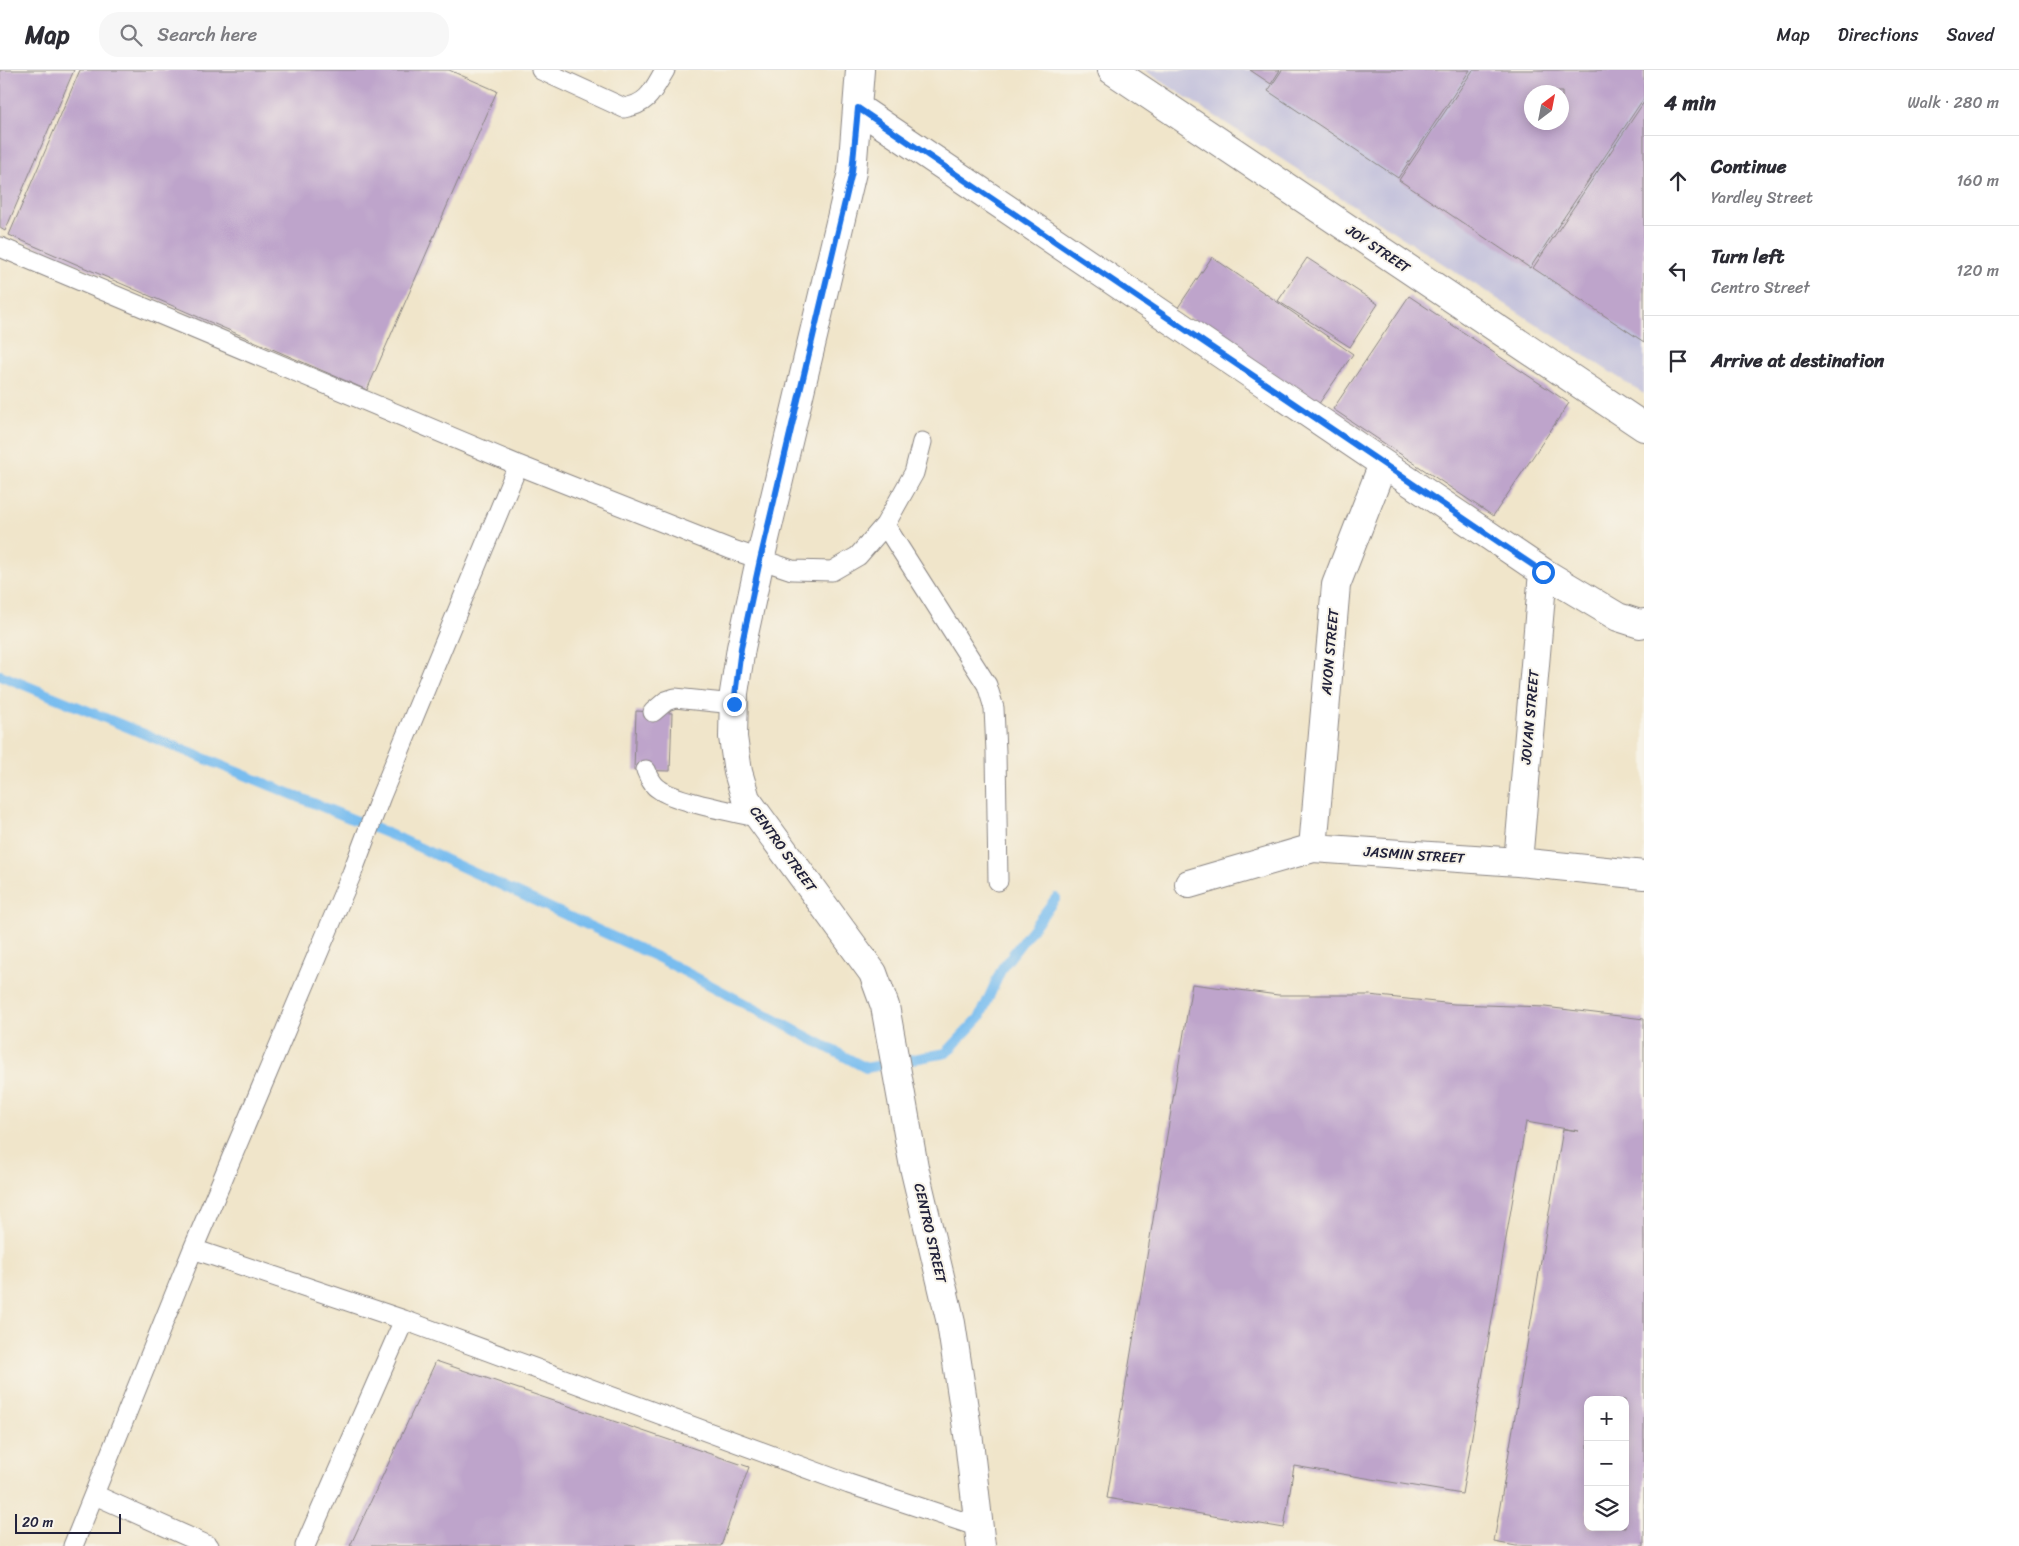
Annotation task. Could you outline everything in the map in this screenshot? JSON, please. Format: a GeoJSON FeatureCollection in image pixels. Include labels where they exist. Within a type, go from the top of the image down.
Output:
{"type":"FeatureCollection","features":[{"type":"Feature","properties":{"kind":"street","name":"CENTRO STREET"},"geometry":{"type":"LineString","coordinates":[[860,70],[852,172],[741,648],[734,704],[733,737],[738,772],[746,799],[873,973],[885,1006],[914,1167],[951,1323],[980,1536]]}},
{"type":"Feature","properties":{"kind":"street","name":"JOY STREET"},"geometry":{"type":"LineString","coordinates":[[1112,70],[1644,427]]}},
{"type":"Feature","properties":{"kind":"street"},"geometry":{"type":"LineString","coordinates":[[858,108],[1543,572],[1618,617],[1640,624],[1644,623]]}},
{"type":"Feature","properties":{"kind":"street","name":"AVON STREET"},"geometry":{"type":"LineString","coordinates":[[1313,848],[1336,585],[1383,464]]}},
{"type":"Feature","properties":{"kind":"street","name":"JOVAN STREET"},"geometry":{"type":"LineString","coordinates":[[1518,862],[1543,572]]}},
{"type":"Feature","properties":{"kind":"street","name":"JASMIN STREET"},"geometry":{"type":"LineString","coordinates":[[1190,884],[1313,848],[1518,862],[1644,875]]}},
{"type":"Feature","properties":{"kind":"lane"},"geometry":{"type":"LineString","coordinates":[[541,70],[624,108],[636,106],[646,100],[664,70]]}},
{"type":"Feature","properties":{"kind":"lane"},"geometry":{"type":"LineString","coordinates":[[0,247],[518,465],[760,560],[792,570],[832,570],[858,556],[885,525],[914,473],[922,442]]}},
{"type":"Feature","properties":{"kind":"lane"},"geometry":{"type":"LineString","coordinates":[[72,1546],[95,1495],[193,1249],[352,873],[381,796],[518,465]]}},
{"type":"Feature","properties":{"kind":"lane"},"geometry":{"type":"LineString","coordinates":[[885,525],[987,685],[994,708],[998,881]]}},
{"type":"Feature","properties":{"kind":"lane"},"geometry":{"type":"LineString","coordinates":[[653,712],[666,700],[675,698],[734,704]]}},
{"type":"Feature","properties":{"kind":"lane"},"geometry":{"type":"LineString","coordinates":[[646,770],[651,781],[658,789],[672,796],[760,818]]}},
{"type":"Feature","properties":{"kind":"lane"},"geometry":{"type":"LineString","coordinates":[[193,1249],[404,1320],[849,1484],[980,1536]]}},
{"type":"Feature","properties":{"kind":"lane"},"geometry":{"type":"LineString","coordinates":[[305,1546],[404,1320]]}},
{"type":"Feature","properties":{"kind":"lane"},"geometry":{"type":"LineString","coordinates":[[95,1495],[209,1546]]}},
{"type":"Feature","properties":{"kind":"shaded area"},"geometry":{"type":"Polygon","coordinates":[[[1144,70],[1644,70],[1644,394],[1144,70]]]}},
{"type":"Feature","properties":{"kind":"building"},"geometry":{"type":"Polygon","coordinates":[[[0,70],[74,70],[5,231],[0,228],[0,70]]]}},
{"type":"Feature","properties":{"kind":"building"},"geometry":{"type":"Polygon","coordinates":[[[80,70],[449,70],[497,91],[367,390],[9,235],[80,70]]]}},
{"type":"Feature","properties":{"kind":"building"},"geometry":{"type":"Polygon","coordinates":[[[1250,70],[1280,70],[1271,84],[1250,70]]]}},
{"type":"Feature","properties":{"kind":"building"},"geometry":{"type":"Polygon","coordinates":[[[1282,70],[1470,70],[1398,178],[1268,91],[1282,70]]]}},
{"type":"Feature","properties":{"kind":"building"},"geometry":{"type":"Polygon","coordinates":[[[1473,70],[1644,70],[1644,98],[1530,268],[1399,180],[1473,70]]]}},
{"type":"Feature","properties":{"kind":"building"},"geometry":{"type":"Polygon","coordinates":[[[1644,102],[1644,342],[1533,268],[1644,102]]]}},
{"type":"Feature","properties":{"kind":"building"},"geometry":{"type":"Polygon","coordinates":[[[1212,257],[1353,354],[1318,405],[1177,309],[1212,257]]]}},
{"type":"Feature","properties":{"kind":"building"},"geometry":{"type":"Polygon","coordinates":[[[1307,258],[1378,304],[1350,347],[1278,301],[1307,258]]]}},
{"type":"Feature","properties":{"kind":"building"},"geometry":{"type":"Polygon","coordinates":[[[1409,296],[1569,403],[1493,516],[1333,409],[1409,296]]]}},
{"type":"Feature","properties":{"kind":"building"},"geometry":{"type":"Polygon","coordinates":[[[636,711],[672,713],[670,771],[634,770],[636,711]]]}},
{"type":"Feature","properties":{"kind":"building"},"geometry":{"type":"Polygon","coordinates":[[[1192,984],[1278,995],[1369,995],[1454,1004],[1545,1007],[1644,1019],[1644,1546],[1516,1546],[1494,1542],[1563,1129],[1579,1131],[1526,1122],[1462,1494],[1294,1466],[1284,1528],[1107,1498],[1192,984]]]}},
{"type":"Feature","properties":{"kind":"building"},"geometry":{"type":"Polygon","coordinates":[[[436,1361],[749,1467],[721,1546],[350,1546],[436,1361]]]}},
{"type":"Feature","properties":{"kind":"waterway"},"geometry":{"type":"LineString","coordinates":[[0,675],[401,839],[661,959],[866,1068],[946,1053],[980,1017],[1002,968],[1056,898]]}},
{"type":"Feature","properties":{"kind":"route"},"geometry":{"type":"LineString","coordinates":[[734,704],[741,648],[760,560],[852,172],[858,108],[1543,572]]}}]}
